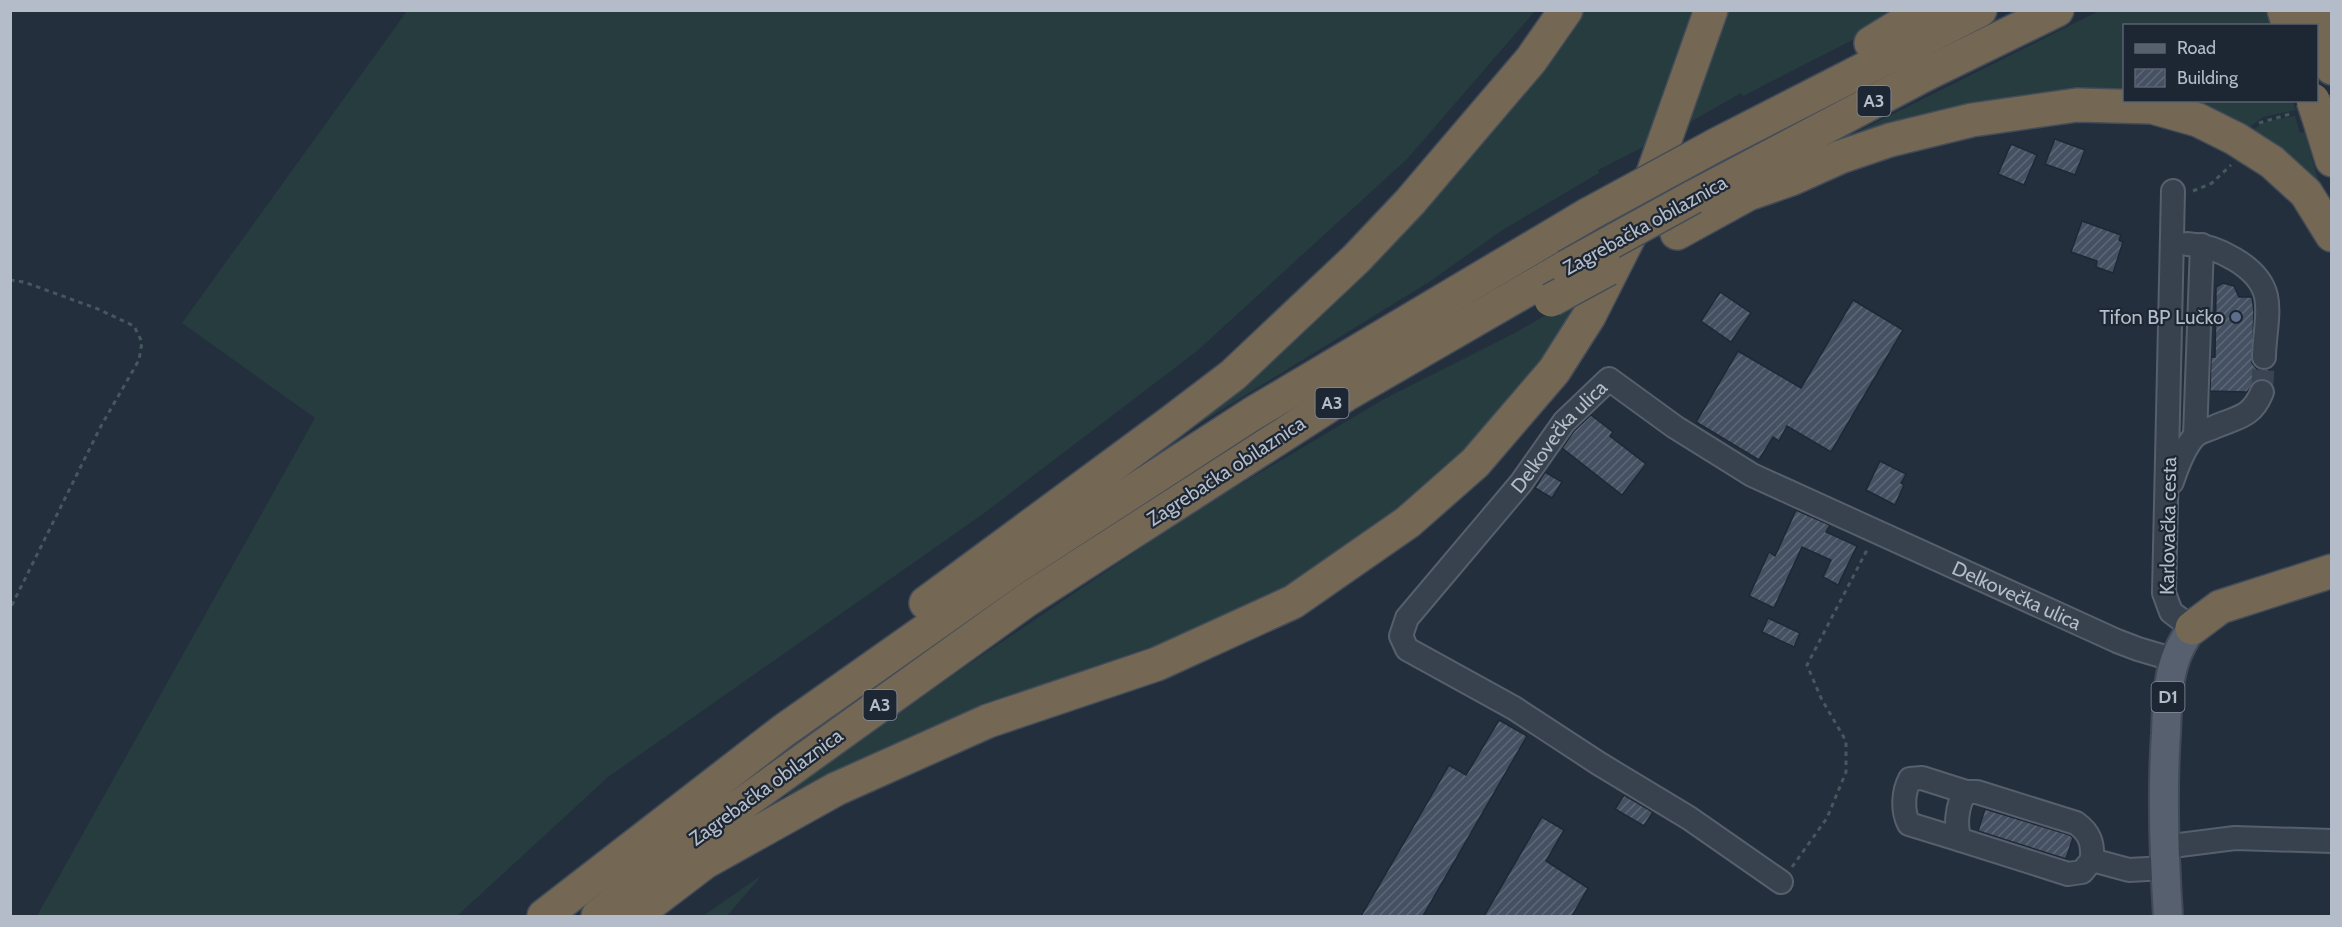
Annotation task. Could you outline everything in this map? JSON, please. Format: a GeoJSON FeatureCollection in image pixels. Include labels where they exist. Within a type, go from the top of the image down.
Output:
{"type":"FeatureCollection","features":[{"type":"Feature","properties":{"kind":"highway"},"geometry":{"type":"LineString","coordinates":[[751,756],[777,709],[997,552],[1233,375],[1356,259],[1410,202],[1524,68],[1566,10]]}},
{"type":"Feature","properties":{"kind":"highway"},"geometry":{"type":"LineString","coordinates":[[634,916],[705,862],[836,789],[988,721],[1157,663],[1293,602],[1408,522],[1475,463],[1554,371],[1589,316],[1634,227],[1711,10]]}},
{"type":"Feature","properties":{"kind":"highway"},"geometry":{"type":"LineString","coordinates":[[1716,145],[1733,121],[1925,10]]}},
{"type":"Feature","properties":{"kind":"highway","name":"Zagrebačka obilaznica"},"geometry":{"type":"LineString","coordinates":[[544,916],[783,731],[1010,571],[1272,402],[1589,214],[1716,145],[1980,10]]}},
{"type":"Feature","properties":{"kind":"highway","name":"Zagrebačka obilaznica"},"geometry":{"type":"LineString","coordinates":[[598,916],[695,838],[1028,599],[1345,395],[1566,267],[1693,197],[1924,75],[2057,10]]}},
{"type":"Feature","properties":{"kind":"highway"},"geometry":{"type":"LineString","coordinates":[[2314,10],[2331,68]]}},
{"type":"Feature","properties":{"kind":"highway"},"geometry":{"type":"LineString","coordinates":[[1497,307],[1551,300],[1748,194],[1791,179],[1840,157],[1890,140],[1972,120],[2077,105],[2151,107],[2198,120],[2244,143],[2272,162],[2306,193],[2331,235]]}},
{"type":"Feature","properties":{"kind":"highway"},"geometry":{"type":"LineString","coordinates":[[2308,110],[2331,160]]}},
{"type":"Feature","properties":{"kind":"highway"},"geometry":{"type":"LineString","coordinates":[[2192,628],[2202,618],[2220,607],[2331,571]]}},
{"type":"Feature","properties":{"kind":"main road","name":"D1"},"geometry":{"type":"LineString","coordinates":[[2168,916],[2164,857],[2163,771],[2169,689],[2175,660],[2184,639],[2192,628]]}},
{"type":"Feature","properties":{"kind":"street","name":"Karlovačka cesta"},"geometry":{"type":"LineString","coordinates":[[2173,191],[2165,600],[2175,616],[2192,628]]}},
{"type":"Feature","properties":{"kind":"street"},"geometry":{"type":"LineString","coordinates":[[2172,243],[2202,245],[2229,256],[2252,272],[2264,289],[2266,299],[2264,357]]}},
{"type":"Feature","properties":{"kind":"street"},"geometry":{"type":"LineString","coordinates":[[2168,495],[2184,454],[2195,436],[2202,245]]}},
{"type":"Feature","properties":{"kind":"street","name":"Delkovečka ulica"},"geometry":{"type":"LineString","coordinates":[[1781,882],[1689,818],[1598,763],[1514,708],[1407,649],[1401,636],[1407,618],[1521,483],[1564,422],[1609,379],[1675,427],[1752,476],[2117,641],[2175,660]]}},
{"type":"Feature","properties":{"kind":"street"},"geometry":{"type":"LineString","coordinates":[[2195,436],[2225,422],[2245,416],[2256,406],[2262,392]]}},
{"type":"Feature","properties":{"kind":"street"},"geometry":{"type":"LineString","coordinates":[[1922,778],[1966,792],[1977,792],[2076,823],[2086,830],[2091,840],[2092,860],[2082,872],[2068,874],[1909,824],[1904,816],[1906,787],[1910,780],[1922,778]]}},
{"type":"Feature","properties":{"kind":"street"},"geometry":{"type":"LineString","coordinates":[[1961,840],[1958,835],[1958,817],[1966,792]]}},
{"type":"Feature","properties":{"kind":"street"},"geometry":{"type":"LineString","coordinates":[[2092,860],[2129,870],[2164,857],[2235,838],[2322,840],[2331,857]]}},
{"type":"Feature","properties":{"kind":"path"},"geometry":{"type":"LineString","coordinates":[[2173,191],[2202,189],[2225,173],[2244,143],[2266,119],[2308,110]]}},
{"type":"Feature","properties":{"kind":"path"},"geometry":{"type":"LineString","coordinates":[[10,280],[24,282],[98,309],[134,326],[142,342],[139,360],[101,426],[10,609]]}},
{"type":"Feature","properties":{"kind":"path"},"geometry":{"type":"LineString","coordinates":[[1781,882],[1827,818],[1846,772],[1846,741],[1821,698],[1807,666],[1876,532]]}},
{"type":"Feature","properties":{"kind":"green space"},"geometry":{"type":"Polygon","coordinates":[[[407,11],[1535,11],[1407,159],[1197,351],[983,514],[608,777],[457,916],[37,916],[315,418],[182,323],[407,11]]]}},
{"type":"Feature","properties":{"kind":"green space"},"geometry":{"type":"Polygon","coordinates":[[[1580,11],[1700,11],[1657,140],[1598,170],[1599,173],[1504,229],[1429,282],[1166,444],[1580,11]]]}},
{"type":"Feature","properties":{"kind":"green space"},"geometry":{"type":"Polygon","coordinates":[[[1722,11],[1904,11],[1878,27],[1743,96],[1741,93],[1685,125],[1722,11]]]}},
{"type":"Feature","properties":{"kind":"green space"},"geometry":{"type":"Polygon","coordinates":[[[2099,11],[2267,11],[2271,24],[2123,24],[2123,95],[1815,153],[2099,11]]]}},
{"type":"Feature","properties":{"kind":"green space"},"geometry":{"type":"Polygon","coordinates":[[[2163,102],[2292,102],[2296,110],[2263,117],[2246,130],[2163,102]]]}},
{"type":"Feature","properties":{"kind":"green space"},"geometry":{"type":"Polygon","coordinates":[[[2295,116],[2300,133],[2305,132],[2320,187],[2251,133],[2265,122],[2295,116]]]}},
{"type":"Feature","properties":{"kind":"green space"},"geometry":{"type":"Polygon","coordinates":[[[1588,291],[1551,352],[1487,432],[1409,507],[1253,609],[786,798],[788,793],[806,779],[956,673],[1197,510],[1386,398],[1513,334],[1588,291]]]}},
{"type":"Feature","properties":{"kind":"green space"},"geometry":{"type":"Polygon","coordinates":[[[762,875],[727,916],[703,916],[762,875]]]}},
{"type":"Feature","properties":{"kind":"building"},"geometry":{"type":"Polygon","coordinates":[[[2055,139],[2085,150],[2075,175],[2045,164],[2055,139]]]}},
{"type":"Feature","properties":{"kind":"building"},"geometry":{"type":"Polygon","coordinates":[[[2011,144],[2037,155],[2024,185],[1998,174],[2011,144]]]}},
{"type":"Feature","properties":{"kind":"building"},"geometry":{"type":"Polygon","coordinates":[[[2082,221],[2121,235],[2119,240],[2123,242],[2113,273],[2096,267],[2097,261],[2071,252],[2082,221]]]}},
{"type":"Feature","properties":{"kind":"building"},"geometry":{"type":"Polygon","coordinates":[[[2223,283],[2234,286],[2239,297],[2252,297],[2254,311],[2252,363],[2257,369],[2269,369],[2268,380],[2255,381],[2247,392],[2210,391],[2211,357],[2215,357],[2216,287],[2223,283]]]}},
{"type":"Feature","properties":{"kind":"building"},"geometry":{"type":"Polygon","coordinates":[[[1720,292],[1751,313],[1731,342],[1701,321],[1720,292]]]}},
{"type":"Feature","properties":{"kind":"building"},"geometry":{"type":"Polygon","coordinates":[[[1853,300],[1903,330],[1831,452],[1787,426],[1779,441],[1773,437],[1759,460],[1696,422],[1738,351],[1801,388],[1853,300]]]}},
{"type":"Feature","properties":{"kind":"building"},"geometry":{"type":"Polygon","coordinates":[[[1591,415],[1613,432],[1610,436],[1646,464],[1622,495],[1562,448],[1574,431],[1591,415]]]}},
{"type":"Feature","properties":{"kind":"building"},"geometry":{"type":"Polygon","coordinates":[[[1880,461],[1906,474],[1895,505],[1866,490],[1880,461]]]}},
{"type":"Feature","properties":{"kind":"building"},"geometry":{"type":"Polygon","coordinates":[[[1545,472],[1562,482],[1552,498],[1535,488],[1545,472]]]}},
{"type":"Feature","properties":{"kind":"building"},"geometry":{"type":"Polygon","coordinates":[[[1796,510],[1830,525],[1826,532],[1857,546],[1838,585],[1823,577],[1831,560],[1802,547],[1774,608],[1749,596],[1769,552],[1775,556],[1796,510]]]}},
{"type":"Feature","properties":{"kind":"building"},"geometry":{"type":"Polygon","coordinates":[[[1768,618],[1800,633],[1794,647],[1762,632],[1768,618]]]}},
{"type":"Feature","properties":{"kind":"building"},"geometry":{"type":"Polygon","coordinates":[[[1499,720],[1527,736],[1423,916],[1361,916],[1449,765],[1466,775],[1499,720]]]}},
{"type":"Feature","properties":{"kind":"building"},"geometry":{"type":"Polygon","coordinates":[[[1624,795],[1653,812],[1644,826],[1615,809],[1624,795]]]}},
{"type":"Feature","properties":{"kind":"building"},"geometry":{"type":"Polygon","coordinates":[[[1985,809],[2070,835],[2073,838],[2066,859],[1978,831],[1985,809]]]}},
{"type":"Feature","properties":{"kind":"building"},"geometry":{"type":"Polygon","coordinates":[[[1542,817],[1564,830],[1546,861],[1588,888],[1572,916],[1484,916],[1542,817]]]}},
{"type":"Feature","properties":{"kind":"tunnel"},"geometry":{"type":"LineString","coordinates":[[2262,392],[2264,357]]}},
{"type":"Feature","properties":{"kind":"place","name":"Tifon BP Lučko"},"geometry":{"type":"Point","coordinates":[2236,317]}}]}
